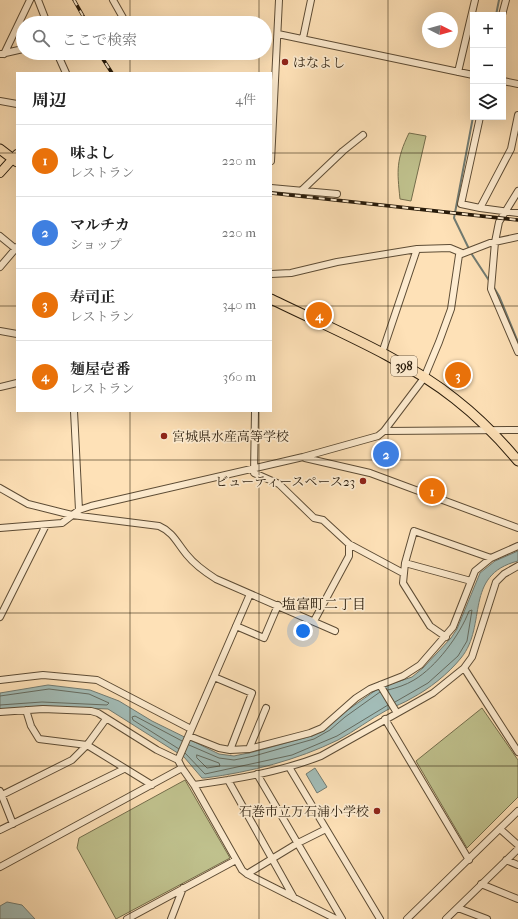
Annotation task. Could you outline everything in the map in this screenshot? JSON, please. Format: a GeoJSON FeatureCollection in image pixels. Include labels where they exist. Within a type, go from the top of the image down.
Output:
{"type":"FeatureCollection","features":[{"type":"Feature","properties":{"kind":"highway"},"geometry":{"type":"LineString","coordinates":[[0,150],[15,158]]}},
{"type":"Feature","properties":{"kind":"highway","name":"398"},"geometry":{"type":"LineString","coordinates":[[272,299],[382,353],[455,398],[518,460]]}},
{"type":"Feature","properties":{"kind":"main road"},"geometry":{"type":"LineString","coordinates":[[0,173],[15,158]]}},
{"type":"Feature","properties":{"kind":"street"},"geometry":{"type":"LineString","coordinates":[[22,16],[30,0]]}},
{"type":"Feature","properties":{"kind":"street"},"geometry":{"type":"LineString","coordinates":[[38,0],[44,16]]}},
{"type":"Feature","properties":{"kind":"street"},"geometry":{"type":"LineString","coordinates":[[113,0],[122,16]]}},
{"type":"Feature","properties":{"kind":"street"},"geometry":{"type":"LineString","coordinates":[[272,143],[279,0]]}},
{"type":"Feature","properties":{"kind":"street"},"geometry":{"type":"LineString","coordinates":[[303,38],[311,0]]}},
{"type":"Feature","properties":{"kind":"street"},"geometry":{"type":"LineString","coordinates":[[458,72],[475,0]]}},
{"type":"Feature","properties":{"kind":"street"},"geometry":{"type":"LineString","coordinates":[[503,12],[506,0]]}},
{"type":"Feature","properties":{"kind":"street"},"geometry":{"type":"LineString","coordinates":[[2,54],[16,27]]}},
{"type":"Feature","properties":{"kind":"street"},"geometry":{"type":"LineString","coordinates":[[278,34],[303,38],[470,74]]}},
{"type":"Feature","properties":{"kind":"street"},"geometry":{"type":"LineString","coordinates":[[2,54],[16,51]]}},
{"type":"Feature","properties":{"kind":"street"},"geometry":{"type":"LineString","coordinates":[[60,60],[66,72]]}},
{"type":"Feature","properties":{"kind":"street"},"geometry":{"type":"LineString","coordinates":[[506,82],[518,84]]}},
{"type":"Feature","properties":{"kind":"street"},"geometry":{"type":"LineString","coordinates":[[0,101],[16,104]]}},
{"type":"Feature","properties":{"kind":"street"},"geometry":{"type":"LineString","coordinates":[[480,208],[511,149],[518,115]]}},
{"type":"Feature","properties":{"kind":"street"},"geometry":{"type":"LineString","coordinates":[[479,120],[461,204],[518,213]]}},
{"type":"Feature","properties":{"kind":"street"},"geometry":{"type":"LineString","coordinates":[[301,191],[343,151],[363,135]]}},
{"type":"Feature","properties":{"kind":"street"},"geometry":{"type":"LineString","coordinates":[[272,188],[338,194]]}},
{"type":"Feature","properties":{"kind":"street"},"geometry":{"type":"LineString","coordinates":[[518,191],[499,222],[495,242],[492,284],[518,352]]}},
{"type":"Feature","properties":{"kind":"street"},"geometry":{"type":"LineString","coordinates":[[0,236],[16,248]]}},
{"type":"Feature","properties":{"kind":"street"},"geometry":{"type":"LineString","coordinates":[[0,528],[62,523],[79,510],[303,457],[378,436],[384,431],[424,378],[447,324],[451,309],[457,259],[466,251],[518,237]]}},
{"type":"Feature","properties":{"kind":"street"},"geometry":{"type":"LineString","coordinates":[[272,274],[291,273],[337,262],[417,249],[450,248],[466,251]]}},
{"type":"Feature","properties":{"kind":"street"},"geometry":{"type":"LineString","coordinates":[[382,353],[417,249]]}},
{"type":"Feature","properties":{"kind":"street"},"geometry":{"type":"LineString","coordinates":[[0,267],[16,250]]}},
{"type":"Feature","properties":{"kind":"street"},"geometry":{"type":"LineString","coordinates":[[0,331],[16,334]]}},
{"type":"Feature","properties":{"kind":"street"},"geometry":{"type":"LineString","coordinates":[[0,387],[16,383]]}},
{"type":"Feature","properties":{"kind":"street"},"geometry":{"type":"LineString","coordinates":[[74,412],[79,510]]}},
{"type":"Feature","properties":{"kind":"street"},"geometry":{"type":"LineString","coordinates":[[255,412],[254,473],[279,484],[314,518],[323,520],[349,544],[403,573]]}},
{"type":"Feature","properties":{"kind":"street"},"geometry":{"type":"LineString","coordinates":[[384,431],[518,430]]}},
{"type":"Feature","properties":{"kind":"street"},"geometry":{"type":"LineString","coordinates":[[303,457],[370,473],[518,528]]}},
{"type":"Feature","properties":{"kind":"street"},"geometry":{"type":"LineString","coordinates":[[0,488],[28,504],[72,515],[159,526],[171,532],[200,569],[216,579],[335,631]]}},
{"type":"Feature","properties":{"kind":"street"},"geometry":{"type":"LineString","coordinates":[[0,616],[46,525]]}},
{"type":"Feature","properties":{"kind":"street"},"geometry":{"type":"LineString","coordinates":[[446,637],[430,626],[402,583],[405,563],[414,532],[491,558]]}},
{"type":"Feature","properties":{"kind":"street"},"geometry":{"type":"LineString","coordinates":[[314,621],[349,556],[349,544]]}},
{"type":"Feature","properties":{"kind":"street"},"geometry":{"type":"LineString","coordinates":[[188,738],[230,750],[249,749],[310,734],[322,728],[356,698],[380,685],[403,676],[420,665],[446,637],[459,614],[471,580],[476,571],[491,558],[518,546]]}},
{"type":"Feature","properties":{"kind":"street"},"geometry":{"type":"LineString","coordinates":[[405,563],[471,580]]}},
{"type":"Feature","properties":{"kind":"street"},"geometry":{"type":"LineString","coordinates":[[194,785],[228,780],[289,767],[321,756],[433,693],[464,668],[472,657],[496,582],[504,574],[518,566]]}},
{"type":"Feature","properties":{"kind":"street"},"geometry":{"type":"LineString","coordinates":[[250,594],[179,758],[182,768],[194,785],[236,860],[247,874],[336,919]]}},
{"type":"Feature","properties":{"kind":"street"},"geometry":{"type":"LineString","coordinates":[[236,626],[264,638],[278,605]]}},
{"type":"Feature","properties":{"kind":"street"},"geometry":{"type":"LineString","coordinates":[[464,668],[518,752]]}},
{"type":"Feature","properties":{"kind":"street"},"geometry":{"type":"LineString","coordinates":[[0,680],[43,675],[97,680],[191,730]]}},
{"type":"Feature","properties":{"kind":"street"},"geometry":{"type":"LineString","coordinates":[[214,677],[252,693],[230,750]]}},
{"type":"Feature","properties":{"kind":"street"},"geometry":{"type":"LineString","coordinates":[[380,685],[397,713]]}},
{"type":"Feature","properties":{"kind":"street"},"geometry":{"type":"LineString","coordinates":[[249,749],[266,708]]}},
{"type":"Feature","properties":{"kind":"street"},"geometry":{"type":"LineString","coordinates":[[0,712],[43,709],[91,711],[157,750],[179,758]]}},
{"type":"Feature","properties":{"kind":"street"},"geometry":{"type":"LineString","coordinates":[[26,710],[30,726],[39,740],[87,745],[152,785]]}},
{"type":"Feature","properties":{"kind":"street"},"geometry":{"type":"LineString","coordinates":[[385,719],[468,860]]}},
{"type":"Feature","properties":{"kind":"street"},"geometry":{"type":"LineString","coordinates":[[13,824],[0,795],[72,760],[87,745],[106,720]]}},
{"type":"Feature","properties":{"kind":"street"},"geometry":{"type":"LineString","coordinates":[[289,767],[380,919]]}},
{"type":"Feature","properties":{"kind":"street"},"geometry":{"type":"LineString","coordinates":[[0,867],[182,768]]}},
{"type":"Feature","properties":{"kind":"street"},"geometry":{"type":"LineString","coordinates":[[0,830],[124,769]]}},
{"type":"Feature","properties":{"kind":"street"},"geometry":{"type":"LineString","coordinates":[[257,774],[342,919]]}},
{"type":"Feature","properties":{"kind":"street"},"geometry":{"type":"LineString","coordinates":[[228,780],[294,898]]}},
{"type":"Feature","properties":{"kind":"street"},"geometry":{"type":"LineString","coordinates":[[408,919],[518,811]]}},
{"type":"Feature","properties":{"kind":"street"},"geometry":{"type":"LineString","coordinates":[[247,874],[298,843],[326,829]]}},
{"type":"Feature","properties":{"kind":"street"},"geometry":{"type":"LineString","coordinates":[[500,829],[518,845]]}},
{"type":"Feature","properties":{"kind":"street"},"geometry":{"type":"LineString","coordinates":[[446,919],[518,849]]}},
{"type":"Feature","properties":{"kind":"street"},"geometry":{"type":"LineString","coordinates":[[130,918],[236,860]]}},
{"type":"Feature","properties":{"kind":"street"},"geometry":{"type":"LineString","coordinates":[[506,860],[518,866]]}},
{"type":"Feature","properties":{"kind":"street"},"geometry":{"type":"LineString","coordinates":[[482,884],[518,899]]}},
{"type":"Feature","properties":{"kind":"street"},"geometry":{"type":"LineString","coordinates":[[171,919],[183,888]]}},
{"type":"Feature","properties":{"kind":"street"},"geometry":{"type":"LineString","coordinates":[[458,908],[487,919]]}},
{"type":"Feature","properties":{"kind":"green space"},"geometry":{"type":"Polygon","coordinates":[[[409,133],[426,136],[411,201],[400,199],[398,180],[398,165],[409,133]]]}},
{"type":"Feature","properties":{"kind":"green space"},"geometry":{"type":"Polygon","coordinates":[[[482,708],[518,760],[518,797],[467,848],[416,761],[482,708]]]}},
{"type":"Feature","properties":{"kind":"green space"},"geometry":{"type":"Polygon","coordinates":[[[185,780],[230,858],[116,919],[77,848],[79,838],[185,780]]]}},
{"type":"Feature","properties":{"kind":"water"},"geometry":{"type":"Polygon","coordinates":[[[518,551],[518,561],[501,568],[490,577],[483,589],[474,631],[469,645],[456,664],[432,686],[387,710],[338,740],[306,754],[290,759],[256,769],[202,778],[184,757],[108,709],[42,706],[0,709],[0,693],[48,685],[90,690],[119,701],[152,721],[219,754],[234,756],[312,736],[328,727],[342,714],[379,688],[412,677],[423,668],[451,638],[457,629],[480,573],[495,561],[518,551]]]}},
{"type":"Feature","properties":{"kind":"water"},"geometry":{"type":"Polygon","coordinates":[[[315,768],[327,787],[317,793],[306,774],[315,768]]]}},
{"type":"Feature","properties":{"kind":"water"},"geometry":{"type":"Polygon","coordinates":[[[7,902],[22,905],[35,919],[0,919],[0,906],[7,902]]]}},
{"type":"Feature","properties":{"kind":"waterway"},"geometry":{"type":"LineString","coordinates":[[497,12],[499,0]]}},
{"type":"Feature","properties":{"kind":"waterway"},"geometry":{"type":"LineString","coordinates":[[472,120],[454,218],[471,253],[490,282]]}},
{"type":"Feature","properties":{"kind":"waterway"},"geometry":{"type":"LineString","coordinates":[[493,286],[499,296],[518,342]]}},
{"type":"Feature","properties":{"kind":"railway"},"geometry":{"type":"LineString","coordinates":[[74,0],[83,16]]}},
{"type":"Feature","properties":{"kind":"railway"},"geometry":{"type":"LineString","coordinates":[[104,60],[111,72]]}},
{"type":"Feature","properties":{"kind":"railway"},"geometry":{"type":"LineString","coordinates":[[272,193],[518,220]]}},
{"type":"Feature","properties":{"kind":"place","name":"はなよし"},"geometry":{"type":"Point","coordinates":[285,62]}},
{"type":"Feature","properties":{"kind":"place","name":"麺屋壱番"},"geometry":{"type":"Point","coordinates":[319,315]}},
{"type":"Feature","properties":{"kind":"place","name":"寿司正"},"geometry":{"type":"Point","coordinates":[458,375]}},
{"type":"Feature","properties":{"kind":"place","name":"宮城県水産高等学校"},"geometry":{"type":"Point","coordinates":[164,436]}},
{"type":"Feature","properties":{"kind":"place","name":"マルチカ"},"geometry":{"type":"Point","coordinates":[386,454]}},
{"type":"Feature","properties":{"kind":"place","name":"ビューティースペース23"},"geometry":{"type":"Point","coordinates":[363,481]}},
{"type":"Feature","properties":{"kind":"place","name":"味よし"},"geometry":{"type":"Point","coordinates":[432,491]}},
{"type":"Feature","properties":{"kind":"place","name":"石巻市立万石浦小学校"},"geometry":{"type":"Point","coordinates":[377,811]}},
{"type":"Feature","properties":{"kind":"district","name":"塩富町二丁目"},"geometry":{"type":"Point","coordinates":[324,604]}}]}
